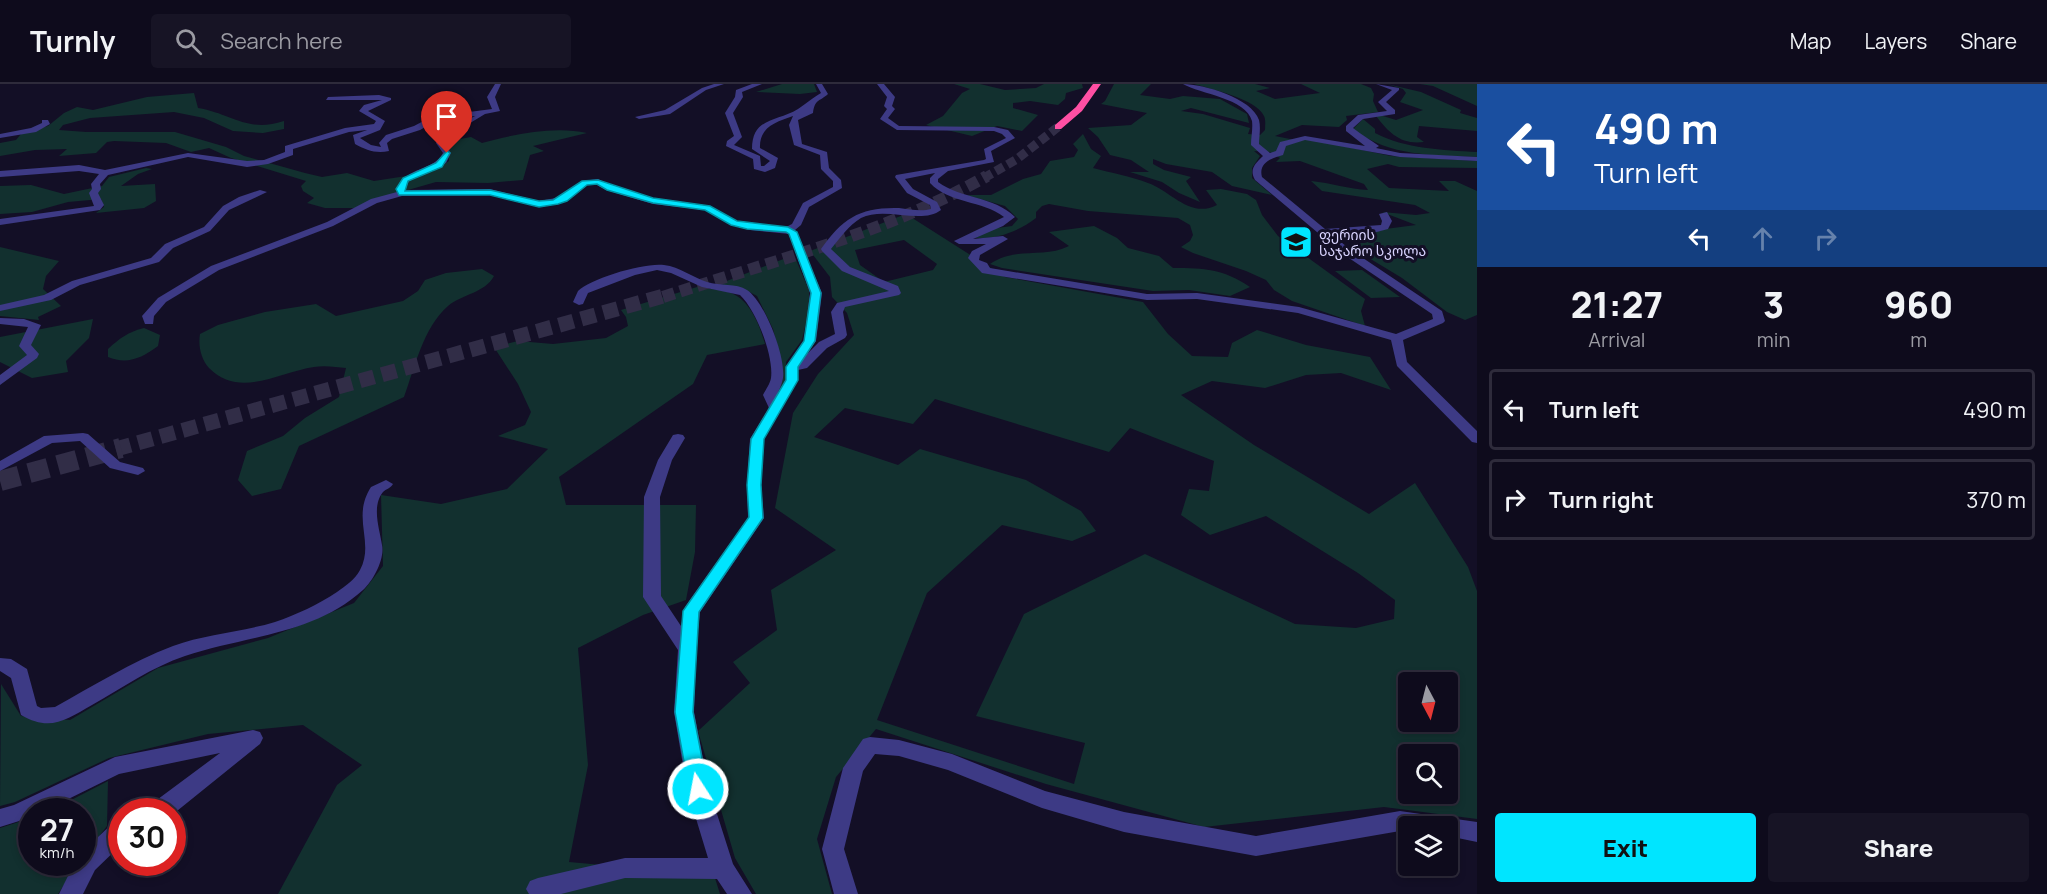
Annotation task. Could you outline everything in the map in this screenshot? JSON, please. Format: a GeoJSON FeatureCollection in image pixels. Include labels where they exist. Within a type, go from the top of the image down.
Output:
{"type":"FeatureCollection","features":[{"type":"Feature","properties":{"kind":"highway"},"geometry":{"type":"LineString","coordinates":[[1058,127],[1079,109],[1097,84]]}},
{"type":"Feature","properties":{"kind":"street"},"geometry":{"type":"LineString","coordinates":[[402,193],[400,189],[405,179],[433,168],[443,161],[447,153],[440,143],[444,136],[497,109],[491,97],[498,84]]}},
{"type":"Feature","properties":{"kind":"street"},"geometry":{"type":"LineString","coordinates":[[639,117],[667,112],[704,89],[721,84]]}},
{"type":"Feature","properties":{"kind":"street"},"geometry":{"type":"LineString","coordinates":[[759,84],[738,91],[739,97],[729,113],[738,137],[730,143],[730,146],[757,158],[757,167],[765,169],[772,166],[775,160],[756,149],[755,139],[760,131],[781,117],[809,106],[815,99],[825,94],[819,84]]}},
{"type":"Feature","properties":{"kind":"street"},"geometry":{"type":"LineString","coordinates":[[792,367],[803,365],[823,345],[841,335],[837,312],[841,304],[895,293],[894,288],[846,269],[826,249],[830,243],[861,214],[881,211],[929,213],[936,210],[934,204],[910,191],[899,177],[991,160],[987,151],[991,146],[1007,142],[1011,136],[994,129],[897,128],[884,119],[891,110],[888,106],[891,97],[880,84]]}},
{"type":"Feature","properties":{"kind":"street"},"geometry":{"type":"LineString","coordinates":[[1186,84],[1220,95],[1248,110],[1254,116],[1256,124],[1256,145],[1268,156]]}},
{"type":"Feature","properties":{"kind":"street"},"geometry":{"type":"LineString","coordinates":[[1379,84],[1397,89],[1382,102],[1392,112],[1360,117],[1349,129],[1368,144],[1400,155]]}},
{"type":"Feature","properties":{"kind":"street"},"geometry":{"type":"LineString","coordinates":[[328,99],[387,97],[390,99],[367,107],[363,111],[381,121],[376,126],[378,126],[356,137],[358,142],[366,147],[383,150],[386,149],[383,143],[389,136],[417,128],[434,119],[491,112]]}},
{"type":"Feature","properties":{"kind":"street"},"geometry":{"type":"LineString","coordinates":[[788,230],[796,225],[799,211],[806,203],[838,188],[837,180],[825,169],[824,154],[798,145],[794,120],[807,114],[810,111],[809,106]]}},
{"type":"Feature","properties":{"kind":"street"},"geometry":{"type":"LineString","coordinates":[[0,136],[33,130],[46,124],[45,122]]}},
{"type":"Feature","properties":{"kind":"street"},"geometry":{"type":"LineString","coordinates":[[0,174],[79,168],[105,174],[188,155],[247,164],[265,162],[290,153],[288,148],[376,126]]}},
{"type":"Feature","properties":{"kind":"street"},"geometry":{"type":"LineString","coordinates":[[947,168],[934,177],[934,183],[940,189],[988,204],[1010,216],[1008,221],[959,241],[1003,239],[976,254],[975,262],[983,265],[986,271],[1147,297],[1197,296],[1299,310],[1396,338],[1439,321],[1438,313],[1366,266],[1322,232],[1258,178],[1257,167],[1268,156],[1280,153],[1283,144],[1305,138],[1400,155],[1477,159]]}},
{"type":"Feature","properties":{"kind":"street"},"geometry":{"type":"LineString","coordinates":[[0,222],[97,208],[99,205],[93,193],[97,189],[95,184],[105,174]]}},
{"type":"Feature","properties":{"kind":"street"},"geometry":{"type":"LineString","coordinates":[[149,322],[148,316],[162,300],[215,268],[330,224],[374,201],[402,193],[490,192],[539,204],[564,199],[585,183],[598,182],[609,188],[653,201],[707,208],[734,223],[793,232],[816,293],[810,341],[792,367],[792,380],[757,439],[754,485],[756,518],[691,611],[687,649],[684,712],[698,789],[723,869],[740,894]]}},
{"type":"Feature","properties":{"kind":"street"},"geometry":{"type":"LineString","coordinates":[[0,308],[47,298],[76,283],[155,260],[169,246],[207,229],[234,204],[263,192]]}},
{"type":"Feature","properties":{"kind":"street"},"geometry":{"type":"LineString","coordinates":[[1322,232],[1373,230],[1385,227],[1387,221],[1384,214]]}},
{"type":"Feature","properties":{"kind":"street"},"geometry":{"type":"LineString","coordinates":[[579,302],[583,291],[595,285],[645,268],[659,267],[676,269],[694,281],[707,286],[737,290],[747,295],[766,329],[776,360],[777,377],[770,395],[775,408]]}},
{"type":"Feature","properties":{"kind":"street"},"geometry":{"type":"LineString","coordinates":[[0,321],[35,325],[25,346],[33,354],[31,358],[0,381]]}},
{"type":"Feature","properties":{"kind":"street"},"geometry":{"type":"LineString","coordinates":[[1396,338],[1401,363],[1477,439]]}},
{"type":"Feature","properties":{"kind":"street"},"geometry":{"type":"LineString","coordinates":[[0,467],[49,439],[83,437],[115,465],[138,471]]}},
{"type":"Feature","properties":{"kind":"street"},"geometry":{"type":"LineString","coordinates":[[678,438],[665,460],[652,497],[652,597],[687,649]]}},
{"type":"Feature","properties":{"kind":"street"},"geometry":{"type":"LineString","coordinates":[[1,666],[21,674],[28,710],[39,716],[58,715],[152,662],[182,650],[280,627],[331,604],[358,585],[368,571],[375,548],[369,525],[370,508],[376,490],[386,484]]}},
{"type":"Feature","properties":{"kind":"street"},"geometry":{"type":"LineString","coordinates":[[0,818],[18,813],[115,766],[253,738],[179,798]]}},
{"type":"Feature","properties":{"kind":"street"},"geometry":{"type":"LineString","coordinates":[[846,894],[833,849],[854,768],[870,746],[899,748],[952,763],[1042,799],[1124,822],[1256,846],[1398,821]]}},
{"type":"Feature","properties":{"kind":"street"},"geometry":{"type":"LineString","coordinates":[[1458,829],[1477,832]]}},
{"type":"Feature","properties":{"kind":"street"},"geometry":{"type":"LineString","coordinates":[[72,894],[87,863],[108,843]]}},
{"type":"Feature","properties":{"kind":"street"},"geometry":{"type":"LineString","coordinates":[[538,889],[625,868],[723,869]]}},
{"type":"Feature","properties":{"kind":"green space"},"geometry":{"type":"Polygon","coordinates":[[[782,84],[814,84],[817,92],[800,94],[756,92],[782,84]]]}},
{"type":"Feature","properties":{"kind":"green space"},"geometry":{"type":"Polygon","coordinates":[[[954,84],[980,84],[1005,90],[1036,88],[1044,84],[1082,84],[1083,88],[1066,93],[1065,99],[1058,105],[1030,101],[1013,103],[1013,108],[1038,115],[1022,131],[997,126],[972,136],[926,125],[943,116],[962,93],[970,89],[954,84]]]}},
{"type":"Feature","properties":{"kind":"green space"},"geometry":{"type":"Polygon","coordinates":[[[1114,84],[1151,84],[1140,95],[1170,99],[1183,96],[1220,99],[1247,114],[1249,123],[1191,108],[1181,111],[1203,114],[1250,128],[1248,134],[1260,135],[1265,130],[1265,123],[1260,110],[1243,100],[1194,84],[1255,84],[1270,88],[1256,91],[1275,99],[1320,93],[1301,84],[1361,84],[1371,88],[1378,112],[1346,116],[1347,120],[1339,127],[1302,125],[1275,136],[1295,140],[1304,138],[1391,156],[1477,161],[1477,168],[1399,167],[1388,164],[1367,169],[1389,188],[1449,191],[1439,181],[1455,181],[1477,191],[1477,315],[1465,320],[1447,312],[1402,278],[1364,255],[1347,234],[1416,225],[1382,212],[1416,215],[1430,213],[1415,205],[1322,191],[1311,181],[1368,190],[1364,184],[1300,161],[1276,162],[1280,158],[1270,152],[1254,151],[1260,156],[1252,168],[1252,178],[1272,195],[1232,186],[1212,172],[1166,164],[1153,159],[1153,164],[1164,170],[1191,177],[1186,181],[1200,202],[1179,193],[1162,182],[1130,172],[1149,172],[1131,160],[1110,155],[1098,137],[1088,128],[1131,125],[1147,113],[1101,104],[1114,84]]]}},
{"type":"Feature","properties":{"kind":"green space"},"geometry":{"type":"Polygon","coordinates":[[[1387,84],[1421,92],[1461,110],[1460,113],[1477,118],[1477,131],[1419,126],[1417,137],[1424,142],[1402,140],[1386,128],[1376,116],[1396,120],[1423,110],[1400,102],[1406,93],[1403,89],[1387,84]]]}},
{"type":"Feature","properties":{"kind":"green space"},"geometry":{"type":"Polygon","coordinates":[[[1420,84],[1477,84],[1477,106],[1433,86],[1420,84]]]}},
{"type":"Feature","properties":{"kind":"green space"},"geometry":{"type":"Polygon","coordinates":[[[194,93],[198,108],[250,124],[260,125],[284,121],[284,129],[263,133],[233,131],[204,118],[174,112],[90,118],[63,125],[59,130],[175,132],[226,147],[244,156],[305,173],[322,177],[347,173],[374,181],[432,172],[449,161],[449,141],[471,137],[482,143],[521,134],[561,130],[587,133],[533,146],[544,151],[530,155],[523,180],[488,183],[436,182],[373,200],[355,208],[325,208],[307,203],[314,198],[303,191],[301,186],[306,181],[231,158],[209,148],[191,152],[166,143],[114,141],[107,142],[96,153],[59,156],[67,149],[35,150],[0,156],[0,143],[16,140],[21,134],[48,126],[64,113],[77,107],[93,110],[147,97],[194,93]]]}},
{"type":"Feature","properties":{"kind":"green space"},"geometry":{"type":"Polygon","coordinates":[[[1363,119],[1375,129],[1375,133],[1399,142],[1424,148],[1477,152],[1477,157],[1412,153],[1382,145],[1353,129],[1363,119]]]}},
{"type":"Feature","properties":{"kind":"green space"},"geometry":{"type":"Polygon","coordinates":[[[1083,134],[1091,149],[1101,156],[1093,168],[1148,183],[1189,206],[1198,209],[1217,205],[1206,190],[1221,189],[1247,194],[1256,200],[1262,215],[1278,236],[1365,299],[1361,311],[1365,326],[1292,301],[1274,290],[1266,280],[1181,247],[1190,241],[1193,235],[1190,225],[1178,218],[1088,211],[1049,204],[1042,206],[1036,212],[1036,218],[1015,231],[999,236],[975,238],[990,229],[1012,226],[1018,219],[1005,206],[966,195],[991,195],[1023,179],[1041,174],[1050,161],[1074,157],[1078,150],[1073,144],[1083,134]]]}},
{"type":"Feature","properties":{"kind":"green space"},"geometry":{"type":"Polygon","coordinates":[[[146,168],[152,169],[138,174],[121,186],[155,184],[156,201],[144,208],[96,213],[104,207],[101,199],[68,202],[32,212],[0,214],[0,186],[31,185],[64,194],[102,186],[109,177],[146,168]]]}},
{"type":"Feature","properties":{"kind":"green space"},"geometry":{"type":"Polygon","coordinates":[[[906,214],[1005,277],[1143,302],[1168,334],[1192,356],[1228,357],[1232,343],[1257,330],[1306,345],[1370,357],[1391,390],[1341,373],[1306,375],[1265,388],[1212,381],[1181,395],[1254,445],[1369,514],[1415,483],[1468,567],[1477,591],[1477,819],[1384,807],[1204,827],[1046,784],[876,729],[836,777],[817,839],[832,894],[756,894],[735,858],[698,731],[750,683],[733,662],[777,630],[771,590],[836,550],[775,508],[793,413],[818,374],[854,335],[847,313],[832,297],[830,277],[810,251],[906,214]],[[904,240],[855,250],[860,265],[884,282],[933,270],[937,264],[904,240]],[[935,399],[913,424],[845,408],[814,437],[898,465],[920,449],[1026,480],[1081,511],[1096,531],[1072,541],[1002,525],[927,593],[877,720],[1074,784],[1085,743],[976,716],[1024,614],[1145,554],[1295,624],[1356,628],[1394,619],[1395,600],[1358,573],[1266,516],[1210,535],[1181,515],[1189,489],[1209,491],[1214,461],[1130,428],[1109,452],[935,399]]]}},
{"type":"Feature","properties":{"kind":"green space"},"geometry":{"type":"Polygon","coordinates":[[[1094,226],[1117,238],[1128,248],[1159,256],[1173,268],[1195,268],[1222,273],[1250,287],[1230,296],[1189,290],[1153,291],[1002,268],[990,264],[1010,255],[1059,250],[1069,246],[1049,232],[1094,226]]]}},
{"type":"Feature","properties":{"kind":"green space"},"geometry":{"type":"Polygon","coordinates":[[[0,247],[59,261],[46,276],[43,289],[61,306],[38,317],[39,320],[0,316],[0,247]]]}},
{"type":"Feature","properties":{"kind":"green space"},"geometry":{"type":"Polygon","coordinates":[[[794,255],[809,290],[809,310],[802,340],[786,362],[787,376],[779,392],[781,360],[773,329],[757,296],[744,289],[719,284],[794,255]]]}},
{"type":"Feature","properties":{"kind":"green space"},"geometry":{"type":"Polygon","coordinates":[[[482,269],[494,276],[485,286],[454,302],[439,315],[421,348],[404,397],[299,446],[281,489],[252,496],[238,480],[247,451],[283,436],[305,418],[339,397],[346,368],[318,366],[260,381],[234,382],[221,377],[206,364],[199,343],[200,334],[218,325],[265,312],[316,304],[336,316],[403,301],[418,291],[425,280],[446,273],[482,269]]]}},
{"type":"Feature","properties":{"kind":"green space"},"geometry":{"type":"Polygon","coordinates":[[[1362,270],[1400,297],[1371,298],[1335,271],[1362,270]]]}},
{"type":"Feature","properties":{"kind":"green space"},"geometry":{"type":"Polygon","coordinates":[[[697,287],[719,290],[738,296],[744,301],[757,322],[765,344],[707,355],[693,384],[559,477],[566,505],[696,505],[695,552],[686,600],[643,615],[578,648],[588,765],[569,862],[714,875],[720,894],[278,894],[337,785],[362,765],[303,725],[208,734],[109,758],[24,798],[18,798],[15,802],[0,806],[1,684],[21,716],[70,720],[158,668],[268,638],[354,603],[383,566],[381,495],[441,504],[507,489],[548,449],[498,436],[525,425],[531,412],[518,384],[494,347],[518,341],[553,344],[606,338],[628,326],[621,310],[697,287]]]}},
{"type":"Feature","properties":{"kind":"green space"},"geometry":{"type":"Polygon","coordinates":[[[93,319],[89,338],[66,361],[68,372],[32,378],[0,362],[0,337],[93,319]]]}},
{"type":"Feature","properties":{"kind":"green space"},"geometry":{"type":"Polygon","coordinates":[[[144,328],[160,335],[158,346],[134,359],[122,360],[108,357],[108,349],[116,342],[144,328]]]}},
{"type":"Feature","properties":{"kind":"green space"},"geometry":{"type":"Polygon","coordinates":[[[108,781],[107,826],[96,840],[96,798],[75,798],[108,781]]]}},
{"type":"Feature","properties":{"kind":"green space"},"geometry":{"type":"Polygon","coordinates":[[[18,822],[18,876],[70,876],[58,894],[0,894],[0,828],[18,822]]]}},
{"type":"Feature","properties":{"kind":"tunnel"},"geometry":{"type":"LineString","coordinates":[[984,178],[1017,159],[1058,127]]}},
{"type":"Feature","properties":{"kind":"tunnel"},"geometry":{"type":"LineString","coordinates":[[663,297],[869,230],[949,196],[987,176]]}},
{"type":"Feature","properties":{"kind":"tunnel"},"geometry":{"type":"LineString","coordinates":[[116,449],[667,295]]}},
{"type":"Feature","properties":{"kind":"tunnel"},"geometry":{"type":"LineString","coordinates":[[0,481],[121,448]]}},
{"type":"Feature","properties":{"kind":"place","name":"ფერიის საჯარო სკოლა"},"geometry":{"type":"Point","coordinates":[1296,242]}},
{"type":"Feature","properties":{"kind":"route"},"geometry":{"type":"LineString","coordinates":[[447,153],[439,165],[405,179],[401,184],[402,193],[490,192],[539,204],[564,199],[585,183],[598,182],[609,188],[653,201],[707,208],[734,223],[793,232],[808,269],[816,293],[810,341],[792,367],[792,380],[757,439],[754,485],[756,518],[691,611],[684,712],[698,789]]}}]}
